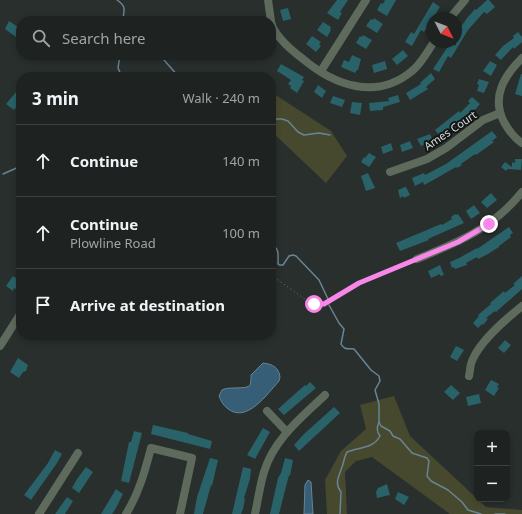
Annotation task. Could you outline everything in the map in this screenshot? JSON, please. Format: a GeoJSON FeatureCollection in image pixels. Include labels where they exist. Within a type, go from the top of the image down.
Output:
{"type":"FeatureCollection","features":[{"type":"Feature","properties":{"kind":"street"},"geometry":{"type":"LineString","coordinates":[[268,0],[270,16]]}},
{"type":"Feature","properties":{"kind":"street"},"geometry":{"type":"LineString","coordinates":[[321,71],[366,0]]}},
{"type":"Feature","properties":{"kind":"street"},"geometry":{"type":"LineString","coordinates":[[455,12],[465,0]]}},
{"type":"Feature","properties":{"kind":"street"},"geometry":{"type":"LineString","coordinates":[[276,31],[280,38],[308,64],[337,81],[361,88],[391,83],[403,78],[421,61],[430,48]]}},
{"type":"Feature","properties":{"kind":"street"},"geometry":{"type":"LineString","coordinates":[[522,58],[506,75],[499,94],[500,113],[508,130],[522,143]]}},
{"type":"Feature","properties":{"kind":"street","name":"Ames Court"},"geometry":{"type":"LineString","coordinates":[[390,172],[427,158],[446,148],[483,120],[500,113]]}},
{"type":"Feature","properties":{"kind":"street"},"geometry":{"type":"LineString","coordinates":[[417,259],[458,242],[489,224],[522,192]]}},
{"type":"Feature","properties":{"kind":"street"},"geometry":{"type":"LineString","coordinates":[[469,376],[473,359],[481,346],[499,326],[522,306]]}},
{"type":"Feature","properties":{"kind":"street"},"geometry":{"type":"LineString","coordinates":[[0,345],[16,321]]}},
{"type":"Feature","properties":{"kind":"street"},"geometry":{"type":"LineString","coordinates":[[255,514],[264,471],[275,448],[287,432],[325,395]]}},
{"type":"Feature","properties":{"kind":"street"},"geometry":{"type":"LineString","coordinates":[[267,411],[287,432]]}},
{"type":"Feature","properties":{"kind":"street"},"geometry":{"type":"LineString","coordinates":[[126,514],[137,494],[144,476],[151,448],[192,458],[180,514]]}},
{"type":"Feature","properties":{"kind":"street"},"geometry":{"type":"LineString","coordinates":[[39,514],[78,453]]}},
{"type":"Feature","properties":{"kind":"path"},"geometry":{"type":"LineString","coordinates":[[276,279],[309,302],[324,304],[359,283],[417,259]]}},
{"type":"Feature","properties":{"kind":"green space"},"geometry":{"type":"Polygon","coordinates":[[[276,95],[331,131],[347,156],[326,183],[276,136],[276,95]]]}},
{"type":"Feature","properties":{"kind":"green space"},"geometry":{"type":"Polygon","coordinates":[[[394,396],[410,436],[474,496],[474,502],[481,502],[486,507],[522,510],[522,514],[450,514],[372,457],[356,461],[345,472],[347,514],[327,514],[325,480],[341,451],[366,429],[360,405],[394,396]]]}},
{"type":"Feature","properties":{"kind":"water"},"geometry":{"type":"Polygon","coordinates":[[[263,363],[273,365],[277,369],[280,377],[279,381],[263,399],[249,410],[242,413],[234,412],[224,406],[219,396],[222,390],[229,388],[242,388],[250,385],[251,375],[263,363]]]}},
{"type":"Feature","properties":{"kind":"water"},"geometry":{"type":"Polygon","coordinates":[[[308,480],[311,482],[313,514],[304,514],[305,485],[308,480]]]}},
{"type":"Feature","properties":{"kind":"building"},"geometry":{"type":"Polygon","coordinates":[[[337,0],[348,0],[340,12],[342,13],[338,20],[327,13],[337,0]]]}},
{"type":"Feature","properties":{"kind":"building"},"geometry":{"type":"Polygon","coordinates":[[[385,0],[396,0],[387,16],[377,10],[381,3],[383,4],[385,0]]]}},
{"type":"Feature","properties":{"kind":"building"},"geometry":{"type":"Polygon","coordinates":[[[487,0],[489,0],[495,7],[487,14],[484,12],[468,30],[462,40],[462,25],[475,9],[476,10],[487,0]]]}},
{"type":"Feature","properties":{"kind":"building"},"geometry":{"type":"Polygon","coordinates":[[[433,2],[440,7],[437,12],[427,12],[433,2]]]}},
{"type":"Feature","properties":{"kind":"building"},"geometry":{"type":"Polygon","coordinates":[[[288,8],[291,19],[283,21],[280,10],[288,8]]]}},
{"type":"Feature","properties":{"kind":"building"},"geometry":{"type":"Polygon","coordinates":[[[426,14],[426,29],[424,32],[421,30],[412,46],[405,42],[411,32],[414,34],[426,14]]]}},
{"type":"Feature","properties":{"kind":"building"},"geometry":{"type":"Polygon","coordinates":[[[374,18],[383,24],[377,33],[366,26],[371,19],[373,20],[374,18]]]}},
{"type":"Feature","properties":{"kind":"building"},"geometry":{"type":"Polygon","coordinates":[[[9,21],[16,26],[16,37],[5,29],[9,21]]]}},
{"type":"Feature","properties":{"kind":"building"},"geometry":{"type":"Polygon","coordinates":[[[323,22],[331,27],[327,37],[317,30],[323,22]]]}},
{"type":"Feature","properties":{"kind":"building"},"geometry":{"type":"Polygon","coordinates":[[[518,32],[522,37],[522,42],[514,49],[513,47],[501,60],[495,55],[503,46],[514,38],[513,36],[518,32]]]}},
{"type":"Feature","properties":{"kind":"building"},"geometry":{"type":"Polygon","coordinates":[[[363,35],[372,40],[366,49],[356,43],[360,36],[362,37],[363,35]]]}},
{"type":"Feature","properties":{"kind":"building"},"geometry":{"type":"Polygon","coordinates":[[[312,36],[321,42],[319,44],[321,46],[316,52],[306,44],[312,36]]]}},
{"type":"Feature","properties":{"kind":"building"},"geometry":{"type":"Polygon","coordinates":[[[447,48],[457,48],[451,58],[448,56],[439,72],[433,69],[447,48]]]}},
{"type":"Feature","properties":{"kind":"building"},"geometry":{"type":"Polygon","coordinates":[[[403,50],[408,56],[397,65],[392,59],[403,50]]]}},
{"type":"Feature","properties":{"kind":"building"},"geometry":{"type":"Polygon","coordinates":[[[352,55],[361,59],[358,70],[355,73],[341,67],[344,60],[349,62],[352,55]]]}},
{"type":"Feature","properties":{"kind":"building"},"geometry":{"type":"Polygon","coordinates":[[[385,61],[387,69],[374,73],[372,65],[385,61]]]}},
{"type":"Feature","properties":{"kind":"building"},"geometry":{"type":"Polygon","coordinates":[[[490,61],[497,65],[491,76],[483,71],[490,61]]]}},
{"type":"Feature","properties":{"kind":"building"},"geometry":{"type":"Polygon","coordinates":[[[281,64],[304,77],[302,80],[304,81],[297,93],[290,88],[291,86],[288,84],[291,80],[277,71],[281,64]]]}},
{"type":"Feature","properties":{"kind":"building"},"geometry":{"type":"Polygon","coordinates":[[[431,73],[435,79],[426,87],[428,89],[410,100],[406,93],[421,84],[420,83],[431,73]]]}},
{"type":"Feature","properties":{"kind":"building"},"geometry":{"type":"Polygon","coordinates":[[[522,74],[522,96],[515,94],[522,74]]]}},
{"type":"Feature","properties":{"kind":"building"},"geometry":{"type":"Polygon","coordinates":[[[479,79],[489,82],[484,93],[477,91],[479,79]]]}},
{"type":"Feature","properties":{"kind":"building"},"geometry":{"type":"Polygon","coordinates":[[[318,85],[326,91],[322,98],[314,92],[318,85]]]}},
{"type":"Feature","properties":{"kind":"building"},"geometry":{"type":"Polygon","coordinates":[[[16,92],[16,108],[14,110],[6,104],[16,92]]]}},
{"type":"Feature","properties":{"kind":"building"},"geometry":{"type":"Polygon","coordinates":[[[398,95],[400,102],[383,107],[383,110],[370,111],[369,103],[389,101],[388,98],[398,95]]]}},
{"type":"Feature","properties":{"kind":"building"},"geometry":{"type":"Polygon","coordinates":[[[333,96],[345,100],[342,107],[330,103],[333,96]]]}},
{"type":"Feature","properties":{"kind":"building"},"geometry":{"type":"Polygon","coordinates":[[[472,97],[480,104],[475,110],[474,109],[440,136],[435,130],[459,111],[460,113],[470,103],[468,101],[472,97]]]}},
{"type":"Feature","properties":{"kind":"building"},"geometry":{"type":"Polygon","coordinates":[[[352,102],[362,103],[360,115],[350,113],[352,102]]]}},
{"type":"Feature","properties":{"kind":"building"},"geometry":{"type":"Polygon","coordinates":[[[492,131],[497,137],[492,141],[494,142],[461,164],[462,165],[424,185],[423,182],[415,186],[412,178],[424,173],[425,175],[446,164],[492,131]]]}},
{"type":"Feature","properties":{"kind":"building"},"geometry":{"type":"Polygon","coordinates":[[[430,134],[433,140],[421,146],[417,139],[430,134]]]}},
{"type":"Feature","properties":{"kind":"building"},"geometry":{"type":"Polygon","coordinates":[[[410,141],[413,148],[402,152],[400,145],[410,141]]]}},
{"type":"Feature","properties":{"kind":"building"},"geometry":{"type":"Polygon","coordinates":[[[391,143],[393,150],[383,154],[381,147],[391,143]]]}},
{"type":"Feature","properties":{"kind":"building"},"geometry":{"type":"Polygon","coordinates":[[[369,153],[376,157],[369,167],[361,162],[369,153]]]}},
{"type":"Feature","properties":{"kind":"building"},"geometry":{"type":"Polygon","coordinates":[[[515,159],[522,159],[521,170],[508,169],[506,171],[501,167],[505,162],[512,167],[512,162],[515,163],[515,159]]]}},
{"type":"Feature","properties":{"kind":"building"},"geometry":{"type":"Polygon","coordinates":[[[368,173],[375,188],[366,191],[361,176],[368,173]]]}},
{"type":"Feature","properties":{"kind":"building"},"geometry":{"type":"Polygon","coordinates":[[[405,187],[410,195],[400,198],[398,190],[405,187]]]}},
{"type":"Feature","properties":{"kind":"building"},"geometry":{"type":"Polygon","coordinates":[[[491,193],[497,200],[487,208],[481,202],[491,193]]]}},
{"type":"Feature","properties":{"kind":"building"},"geometry":{"type":"Polygon","coordinates":[[[474,205],[480,213],[471,219],[466,211],[474,205]]]}},
{"type":"Feature","properties":{"kind":"building"},"geometry":{"type":"Polygon","coordinates":[[[458,214],[464,223],[428,239],[429,240],[400,251],[396,243],[441,224],[442,225],[452,219],[451,217],[458,214]]]}},
{"type":"Feature","properties":{"kind":"building"},"geometry":{"type":"Polygon","coordinates":[[[509,227],[513,233],[510,235],[511,237],[499,247],[478,259],[477,257],[466,263],[467,265],[455,269],[454,267],[452,268],[450,262],[477,249],[509,227]]]}},
{"type":"Feature","properties":{"kind":"building"},"geometry":{"type":"Polygon","coordinates":[[[440,265],[444,275],[440,276],[440,274],[431,278],[428,271],[440,265]]]}},
{"type":"Feature","properties":{"kind":"building"},"geometry":{"type":"Polygon","coordinates":[[[13,276],[16,278],[16,289],[14,288],[13,291],[6,286],[13,276]]]}},
{"type":"Feature","properties":{"kind":"building"},"geometry":{"type":"Polygon","coordinates":[[[522,276],[522,289],[496,312],[495,311],[486,318],[488,319],[478,328],[473,323],[479,316],[478,315],[504,291],[505,293],[515,285],[513,284],[522,276]]]}},
{"type":"Feature","properties":{"kind":"building"},"geometry":{"type":"Polygon","coordinates":[[[505,340],[511,345],[504,353],[498,348],[505,340]]]}},
{"type":"Feature","properties":{"kind":"building"},"geometry":{"type":"Polygon","coordinates":[[[456,346],[464,350],[457,361],[450,357],[456,346]]]}},
{"type":"Feature","properties":{"kind":"building"},"geometry":{"type":"Polygon","coordinates":[[[18,358],[28,365],[26,371],[23,372],[19,378],[10,372],[18,358]]]}},
{"type":"Feature","properties":{"kind":"building"},"geometry":{"type":"Polygon","coordinates":[[[491,380],[499,384],[497,387],[499,388],[494,396],[485,390],[491,380]]]}},
{"type":"Feature","properties":{"kind":"building"},"geometry":{"type":"Polygon","coordinates":[[[310,382],[316,388],[284,415],[278,409],[310,382]]]}},
{"type":"Feature","properties":{"kind":"building"},"geometry":{"type":"Polygon","coordinates":[[[451,385],[460,393],[453,400],[444,392],[451,385]]]}},
{"type":"Feature","properties":{"kind":"building"},"geometry":{"type":"Polygon","coordinates":[[[479,394],[481,403],[468,406],[466,397],[479,394]]]}},
{"type":"Feature","properties":{"kind":"building"},"geometry":{"type":"Polygon","coordinates":[[[334,407],[340,413],[299,451],[294,445],[334,407]]]}},
{"type":"Feature","properties":{"kind":"building"},"geometry":{"type":"Polygon","coordinates":[[[153,425],[188,433],[212,441],[210,449],[151,434],[153,425]]]}},
{"type":"Feature","properties":{"kind":"building"},"geometry":{"type":"Polygon","coordinates":[[[263,428],[270,432],[255,459],[247,455],[263,428]]]}},
{"type":"Feature","properties":{"kind":"building"},"geometry":{"type":"Polygon","coordinates":[[[134,431],[142,433],[129,483],[121,481],[129,442],[131,442],[134,431]]]}},
{"type":"Feature","properties":{"kind":"building"},"geometry":{"type":"Polygon","coordinates":[[[55,450],[62,454],[31,500],[24,495],[48,463],[55,450]]]}},
{"type":"Feature","properties":{"kind":"building"},"geometry":{"type":"Polygon","coordinates":[[[210,458],[218,460],[212,486],[211,485],[203,514],[194,514],[197,497],[210,458]]]}},
{"type":"Feature","properties":{"kind":"building"},"geometry":{"type":"Polygon","coordinates":[[[285,458],[293,460],[290,476],[289,475],[279,514],[270,514],[278,478],[285,458]]]}},
{"type":"Feature","properties":{"kind":"building"},"geometry":{"type":"Polygon","coordinates":[[[86,467],[93,472],[79,493],[72,488],[86,467]]]}},
{"type":"Feature","properties":{"kind":"building"},"geometry":{"type":"Polygon","coordinates":[[[243,467],[251,469],[243,509],[241,514],[232,514],[243,467]]]}},
{"type":"Feature","properties":{"kind":"building"},"geometry":{"type":"Polygon","coordinates":[[[387,484],[390,495],[377,498],[376,492],[378,488],[387,484]]]}},
{"type":"Feature","properties":{"kind":"building"},"geometry":{"type":"Polygon","coordinates":[[[116,489],[123,494],[116,508],[112,514],[101,514],[116,489]]]}},
{"type":"Feature","properties":{"kind":"building"},"geometry":{"type":"Polygon","coordinates":[[[398,492],[409,497],[404,505],[395,499],[398,492]]]}},
{"type":"Feature","properties":{"kind":"building"},"geometry":{"type":"Polygon","coordinates":[[[67,497],[73,501],[65,514],[55,514],[67,497]]]}},
{"type":"Feature","properties":{"kind":"waterway"},"geometry":{"type":"LineString","coordinates":[[117,0],[124,7],[123,16]]}},
{"type":"Feature","properties":{"kind":"waterway"},"geometry":{"type":"LineString","coordinates":[[119,60],[118,68],[120,72]]}},
{"type":"Feature","properties":{"kind":"waterway"},"geometry":{"type":"LineString","coordinates":[[164,60],[175,72]]}},
{"type":"Feature","properties":{"kind":"waterway"},"geometry":{"type":"LineString","coordinates":[[276,119],[288,121],[298,132],[304,135],[319,133],[330,135]]}},
{"type":"Feature","properties":{"kind":"waterway"},"geometry":{"type":"LineString","coordinates":[[3,174],[16,168]]}},
{"type":"Feature","properties":{"kind":"waterway"},"geometry":{"type":"LineString","coordinates":[[276,248],[278,264],[283,265],[289,256],[296,256],[319,280],[328,299]]}},
{"type":"Feature","properties":{"kind":"waterway"},"geometry":{"type":"LineString","coordinates":[[329,305],[344,329],[341,344],[342,346],[345,348],[354,349],[371,370],[379,376],[380,381],[375,390],[379,404],[379,422],[381,426],[390,431],[393,436],[400,439],[412,453],[427,458],[429,461],[427,476],[431,481],[448,490],[462,502],[468,510],[481,514]]}},
{"type":"Feature","properties":{"kind":"waterway"},"geometry":{"type":"LineString","coordinates":[[340,514],[341,492],[337,483],[346,454],[347,452],[374,443],[380,436],[377,429],[379,422]]}},
{"type":"Feature","properties":{"kind":"waterway"},"geometry":{"type":"LineString","coordinates":[[495,514],[505,514]]}},
{"type":"Feature","properties":{"kind":"route"},"geometry":{"type":"LineString","coordinates":[[314,304],[324,304],[359,283],[458,242],[489,224]]}}]}
